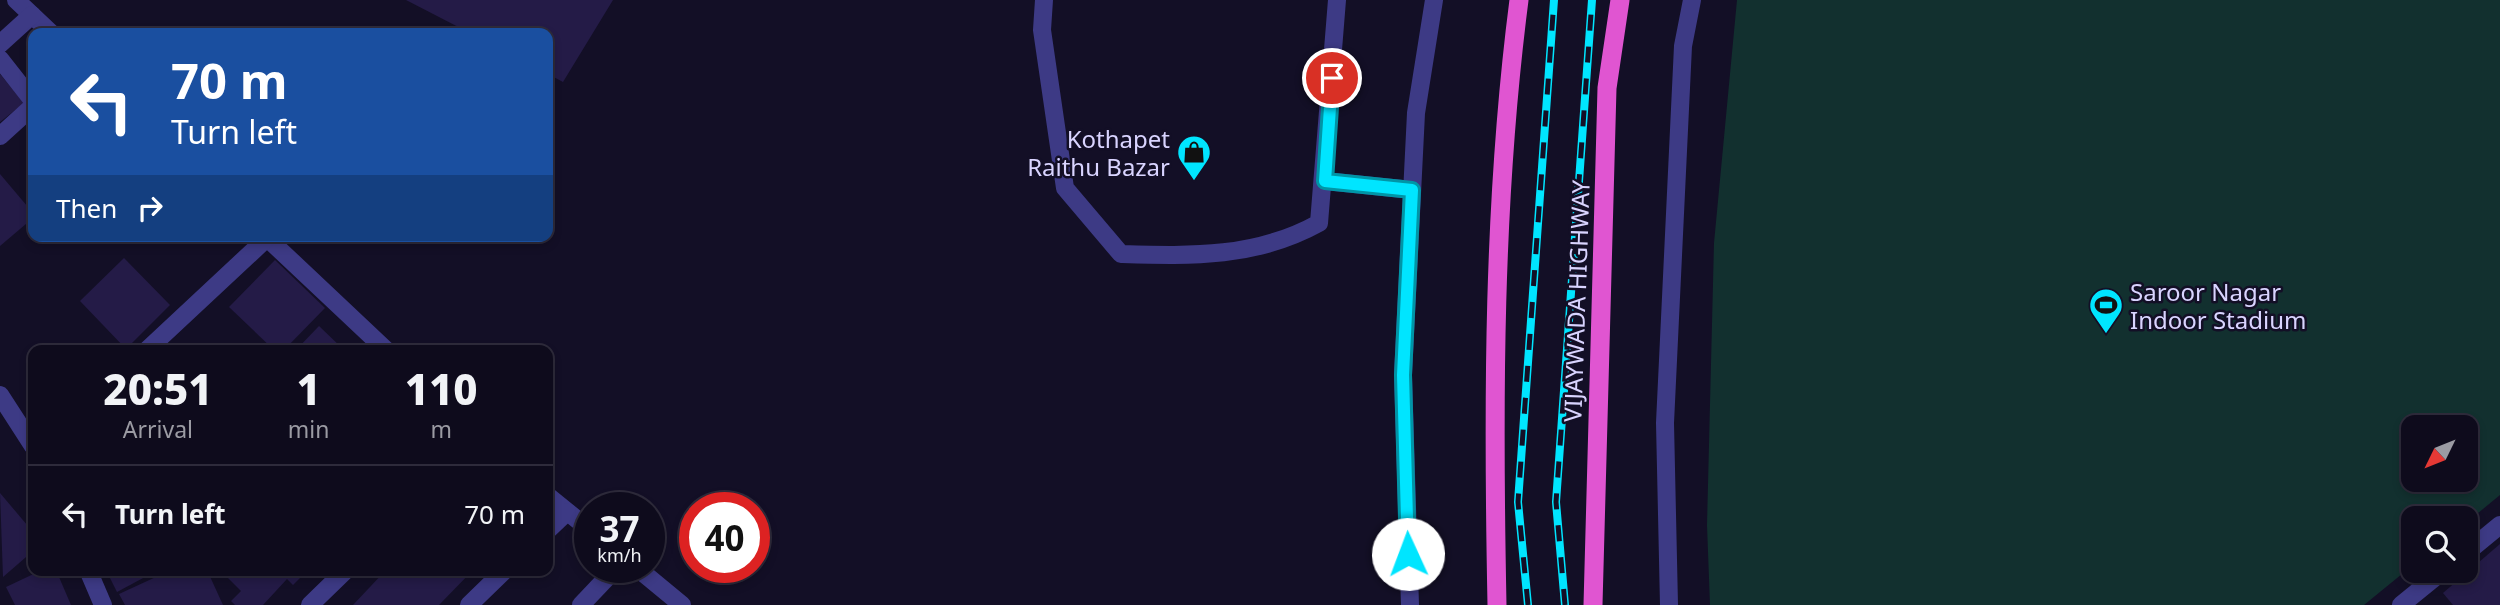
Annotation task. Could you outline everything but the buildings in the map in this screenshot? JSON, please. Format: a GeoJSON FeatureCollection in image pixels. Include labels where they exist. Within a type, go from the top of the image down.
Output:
{"type":"FeatureCollection","features":[{"type":"Feature","properties":{"kind":"highway"},"geometry":{"type":"LineString","coordinates":[[1497,605],[1494,432],[1499,198],[1519,0]]}},
{"type":"Feature","properties":{"kind":"highway","name":"VIJAYWADA HIGHWAY"},"geometry":{"type":"LineString","coordinates":[[1592,605],[1607,88],[1620,0]]}},
{"type":"Feature","properties":{"kind":"street"},"geometry":{"type":"LineString","coordinates":[[16,0],[46,28]]}},
{"type":"Feature","properties":{"kind":"street"},"geometry":{"type":"LineString","coordinates":[[1044,0],[1042,30],[1065,188],[1121,254],[1189,256],[1253,249],[1289,239],[1319,223],[1325,181],[1337,0]]}},
{"type":"Feature","properties":{"kind":"street"},"geometry":{"type":"LineString","coordinates":[[1410,605],[1403,375],[1416,113],[1434,0]]}},
{"type":"Feature","properties":{"kind":"street"},"geometry":{"type":"LineString","coordinates":[[1669,605],[1666,409],[1683,46],[1692,0]]}},
{"type":"Feature","properties":{"kind":"street"},"geometry":{"type":"LineString","coordinates":[[0,44],[32,15]]}},
{"type":"Feature","properties":{"kind":"street"},"geometry":{"type":"LineString","coordinates":[[0,59],[28,95]]}},
{"type":"Feature","properties":{"kind":"street"},"geometry":{"type":"LineString","coordinates":[[0,136],[28,111]]}},
{"type":"Feature","properties":{"kind":"street"},"geometry":{"type":"LineString","coordinates":[[1325,181],[1412,190]]}},
{"type":"Feature","properties":{"kind":"street"},"geometry":{"type":"LineString","coordinates":[[152,345],[261,242]]}},
{"type":"Feature","properties":{"kind":"street"},"geometry":{"type":"LineString","coordinates":[[271,242],[381,345]]}},
{"type":"Feature","properties":{"kind":"street"},"geometry":{"type":"LineString","coordinates":[[4,402],[28,438]]}},
{"type":"Feature","properties":{"kind":"street"},"geometry":{"type":"LineString","coordinates":[[553,500],[574,517]]}},
{"type":"Feature","properties":{"kind":"street"},"geometry":{"type":"LineString","coordinates":[[553,525],[567,512]]}},
{"type":"Feature","properties":{"kind":"street"},"geometry":{"type":"LineString","coordinates":[[2478,543],[2500,525]]}},
{"type":"Feature","properties":{"kind":"street"},"geometry":{"type":"LineString","coordinates":[[91,576],[103,605]]}},
{"type":"Feature","properties":{"kind":"street"},"geometry":{"type":"LineString","coordinates":[[310,605],[340,576]]}},
{"type":"Feature","properties":{"kind":"street"},"geometry":{"type":"LineString","coordinates":[[469,605],[499,576]]}},
{"type":"Feature","properties":{"kind":"street"},"geometry":{"type":"LineString","coordinates":[[580,605],[601,583]]}},
{"type":"Feature","properties":{"kind":"street"},"geometry":{"type":"LineString","coordinates":[[655,583],[682,605]]}},
{"type":"Feature","properties":{"kind":"street"},"geometry":{"type":"LineString","coordinates":[[2405,604],[2429,583]]}},
{"type":"Feature","properties":{"kind":"green space","name":"Saroor Nagar Indoor Stadium"},"geometry":{"type":"Polygon","coordinates":[[[1737,0],[2500,0],[2500,495],[2478,513],[2478,506],[2401,506],[2401,575],[2364,605],[1710,605],[1707,525],[1714,243],[1737,0]]]}},
{"type":"Feature","properties":{"kind":"railway"},"geometry":{"type":"LineString","coordinates":[[1528,605],[1518,502],[1554,0]]}},
{"type":"Feature","properties":{"kind":"railway"},"geometry":{"type":"LineString","coordinates":[[1565,605],[1556,502],[1592,0]]}},
{"type":"Feature","properties":{"kind":"place","name":"Kothapet Raithu Bazar"},"geometry":{"type":"Point","coordinates":[1194,182]}},
{"type":"Feature","properties":{"kind":"place","name":"Saroor Nagar Indoor Stadium"},"geometry":{"type":"Point","coordinates":[2106,335]}},
{"type":"Feature","properties":{"kind":"route"},"geometry":{"type":"LineString","coordinates":[[1332,78],[1325,181],[1412,190],[1403,375],[1408,554]]}}]}
